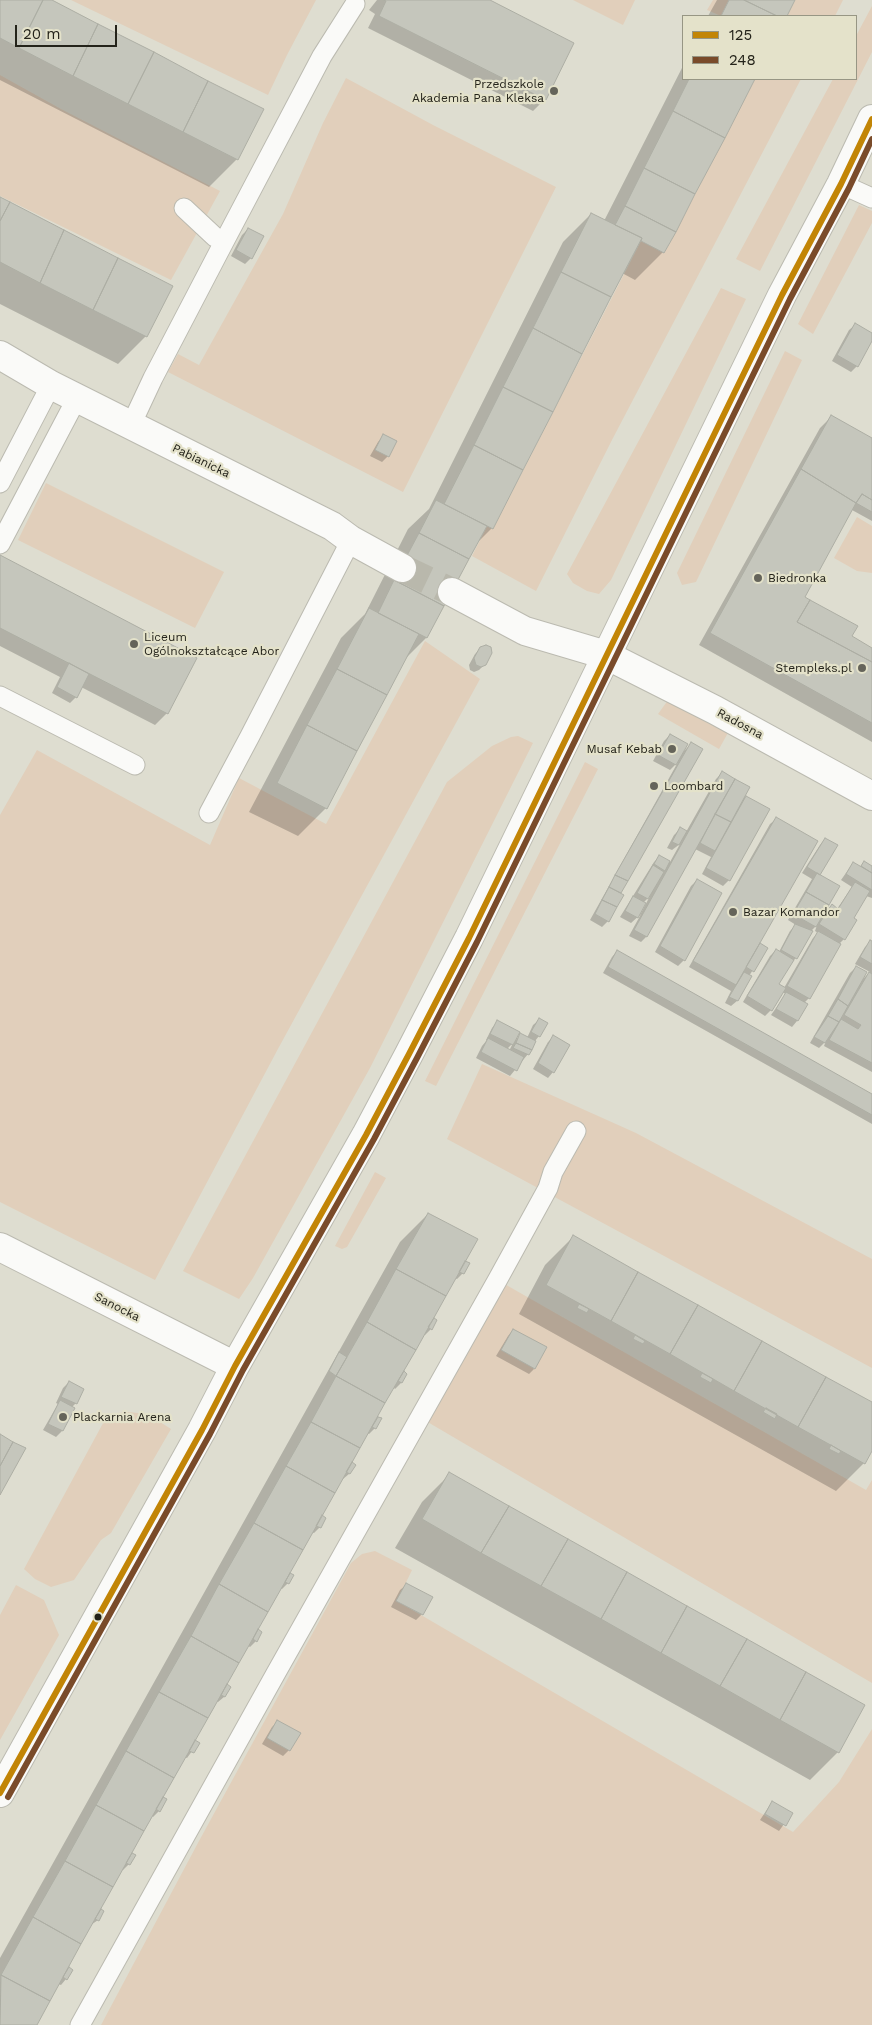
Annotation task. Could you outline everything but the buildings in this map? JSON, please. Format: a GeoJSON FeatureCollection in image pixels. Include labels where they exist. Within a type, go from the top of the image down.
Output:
{"type":"FeatureCollection","features":[{"type":"Feature","properties":{"kind":"street"},"geometry":{"type":"LineString","coordinates":[[0,1793],[202,1430],[235,1366],[402,1068],[469,938],[782,295],[841,184],[872,119]]}},
{"type":"Feature","properties":{"kind":"street","name":"Pabianicka"},"geometry":{"type":"LineString","coordinates":[[0,355],[51,385],[332,526],[350,540],[402,568]]}},
{"type":"Feature","properties":{"kind":"street"},"geometry":{"type":"LineString","coordinates":[[452,592],[525,631],[606,655]]}},
{"type":"Feature","properties":{"kind":"street","name":"Radosna"},"geometry":{"type":"LineString","coordinates":[[606,655],[715,710],[872,796]]}},
{"type":"Feature","properties":{"kind":"street","name":"Sanocka"},"geometry":{"type":"LineString","coordinates":[[0,1247],[235,1366]]}},
{"type":"Feature","properties":{"kind":"lane"},"geometry":{"type":"LineString","coordinates":[[131,425],[153,378],[322,56],[355,4]]}},
{"type":"Feature","properties":{"kind":"lane"},"geometry":{"type":"LineString","coordinates":[[841,184],[872,198]]}},
{"type":"Feature","properties":{"kind":"lane"},"geometry":{"type":"LineString","coordinates":[[184,208],[215,237],[224,242]]}},
{"type":"Feature","properties":{"kind":"lane"},"geometry":{"type":"LineString","coordinates":[[0,483],[51,385]]}},
{"type":"Feature","properties":{"kind":"lane"},"geometry":{"type":"LineString","coordinates":[[0,544],[77,398]]}},
{"type":"Feature","properties":{"kind":"lane"},"geometry":{"type":"LineString","coordinates":[[209,813],[350,540]]}},
{"type":"Feature","properties":{"kind":"lane"},"geometry":{"type":"LineString","coordinates":[[0,696],[135,765]]}},
{"type":"Feature","properties":{"kind":"lane"},"geometry":{"type":"LineString","coordinates":[[80,2025],[276,1672],[498,1279],[548,1188],[553,1172],[576,1131]]}},
{"type":"Feature","properties":{"kind":"shaded area"},"geometry":{"type":"Polygon","coordinates":[[[71,0],[316,0],[268,95],[71,0]]]}},
{"type":"Feature","properties":{"kind":"shaded area"},"geometry":{"type":"Polygon","coordinates":[[[573,0],[635,0],[623,25],[573,0]]]}},
{"type":"Feature","properties":{"kind":"shaded area"},"geometry":{"type":"Polygon","coordinates":[[[713,0],[729,0],[722,15],[707,10],[713,0]]]}},
{"type":"Feature","properties":{"kind":"shaded area"},"geometry":{"type":"Polygon","coordinates":[[[795,0],[843,0],[836,15],[788,15],[795,0]]]}},
{"type":"Feature","properties":{"kind":"shaded area"},"geometry":{"type":"Polygon","coordinates":[[[872,6],[872,52],[760,271],[736,259],[832,80],[857,80],[857,34],[872,6]]]}},
{"type":"Feature","properties":{"kind":"shaded area"},"geometry":{"type":"Polygon","coordinates":[[[0,75],[61,109],[220,191],[171,280],[0,196],[0,75]]]}},
{"type":"Feature","properties":{"kind":"shaded area"},"geometry":{"type":"Polygon","coordinates":[[[346,78],[433,125],[556,187],[403,492],[168,372],[178,354],[199,365],[283,214],[323,123],[346,78]]]}},
{"type":"Feature","properties":{"kind":"shaded area"},"geometry":{"type":"Polygon","coordinates":[[[754,80],[800,80],[613,438],[536,591],[472,556],[487,526],[493,529],[641,241],[665,252],[754,80]]]}},
{"type":"Feature","properties":{"kind":"shaded area"},"geometry":{"type":"Polygon","coordinates":[[[859,205],[872,211],[872,223],[813,334],[798,324],[859,205]]]}},
{"type":"Feature","properties":{"kind":"shaded area"},"geometry":{"type":"Polygon","coordinates":[[[721,288],[746,299],[611,580],[599,594],[587,591],[573,583],[567,574],[721,288]]]}},
{"type":"Feature","properties":{"kind":"shaded area"},"geometry":{"type":"Polygon","coordinates":[[[785,351],[802,360],[696,582],[682,585],[677,573],[785,351]]]}},
{"type":"Feature","properties":{"kind":"shaded area"},"geometry":{"type":"Polygon","coordinates":[[[46,483],[224,572],[195,628],[18,540],[46,483]]]}},
{"type":"Feature","properties":{"kind":"shaded area"},"geometry":{"type":"Polygon","coordinates":[[[857,517],[872,526],[872,573],[857,571],[834,558],[857,517]]]}},
{"type":"Feature","properties":{"kind":"shaded area"},"geometry":{"type":"Polygon","coordinates":[[[425,641],[480,679],[279,1047],[155,1280],[0,1202],[0,815],[37,750],[210,845],[239,778],[326,824],[425,641]]]}},
{"type":"Feature","properties":{"kind":"shaded area"},"geometry":{"type":"Polygon","coordinates":[[[671,696],[729,731],[719,749],[658,714],[671,696]]]}},
{"type":"Feature","properties":{"kind":"shaded area"},"geometry":{"type":"Polygon","coordinates":[[[518,736],[533,743],[370,1068],[253,1278],[239,1299],[183,1271],[447,782],[492,746],[511,737],[518,736]]]}},
{"type":"Feature","properties":{"kind":"shaded area"},"geometry":{"type":"Polygon","coordinates":[[[585,762],[598,769],[436,1086],[425,1081],[585,762]]]}},
{"type":"Feature","properties":{"kind":"shaded area"},"geometry":{"type":"Polygon","coordinates":[[[482,1064],[636,1133],[872,1259],[872,1368],[447,1139],[482,1064]]]}},
{"type":"Feature","properties":{"kind":"shaded area"},"geometry":{"type":"Polygon","coordinates":[[[375,1172],[386,1178],[347,1247],[342,1249],[335,1246],[375,1172]]]}},
{"type":"Feature","properties":{"kind":"shaded area"},"geometry":{"type":"Polygon","coordinates":[[[494,1278],[866,1490],[872,1480],[872,1683],[414,1414],[494,1278]]]}},
{"type":"Feature","properties":{"kind":"shaded area"},"geometry":{"type":"Polygon","coordinates":[[[128,1412],[148,1414],[171,1429],[111,1533],[101,1540],[74,1580],[51,1587],[35,1579],[24,1569],[108,1414],[128,1412]]]}},
{"type":"Feature","properties":{"kind":"shaded area"},"geometry":{"type":"Polygon","coordinates":[[[375,1551],[412,1570],[397,1601],[793,1832],[839,1782],[872,1729],[872,2025],[101,2025],[351,1563],[362,1554],[375,1551]]]}},
{"type":"Feature","properties":{"kind":"shaded area"},"geometry":{"type":"Polygon","coordinates":[[[16,1585],[44,1600],[59,1635],[0,1740],[0,1615],[16,1585]]]}},
{"type":"Feature","properties":{"kind":"tunnel"},"geometry":{"type":"LineString","coordinates":[[402,568],[452,592]]}},
{"type":"Feature","properties":{"kind":"transit line","name":"125"},"geometry":{"type":"LineString","coordinates":[[0,1793],[202,1430],[235,1366],[366,1135],[409,1054],[469,938],[782,295],[841,184],[872,119]]}},
{"type":"Feature","properties":{"kind":"transit line","name":"248"},"geometry":{"type":"LineString","coordinates":[[8,1797],[210,1434],[243,1370],[374,1139],[417,1058],[477,942],[790,299],[849,188],[872,139]]}},
{"type":"Feature","properties":{"kind":"place","name":"Przedszkole Akademia Pana Kleksa"},"geometry":{"type":"Point","coordinates":[554,91]}},
{"type":"Feature","properties":{"kind":"place","name":"Biedronka"},"geometry":{"type":"Point","coordinates":[758,578]}},
{"type":"Feature","properties":{"kind":"place","name":"Liceum Ogólnokształcące Abor"},"geometry":{"type":"Point","coordinates":[134,644]}},
{"type":"Feature","properties":{"kind":"place","name":"Stempleks.pl"},"geometry":{"type":"Point","coordinates":[862,668]}},
{"type":"Feature","properties":{"kind":"place","name":"Musaf Kebab"},"geometry":{"type":"Point","coordinates":[672,749]}},
{"type":"Feature","properties":{"kind":"place","name":"Loombard"},"geometry":{"type":"Point","coordinates":[654,786]}},
{"type":"Feature","properties":{"kind":"place","name":"Bazar Komandor"},"geometry":{"type":"Point","coordinates":[733,912]}},
{"type":"Feature","properties":{"kind":"place","name":"Plackarnia Arena"},"geometry":{"type":"Point","coordinates":[63,1417]}}]}
